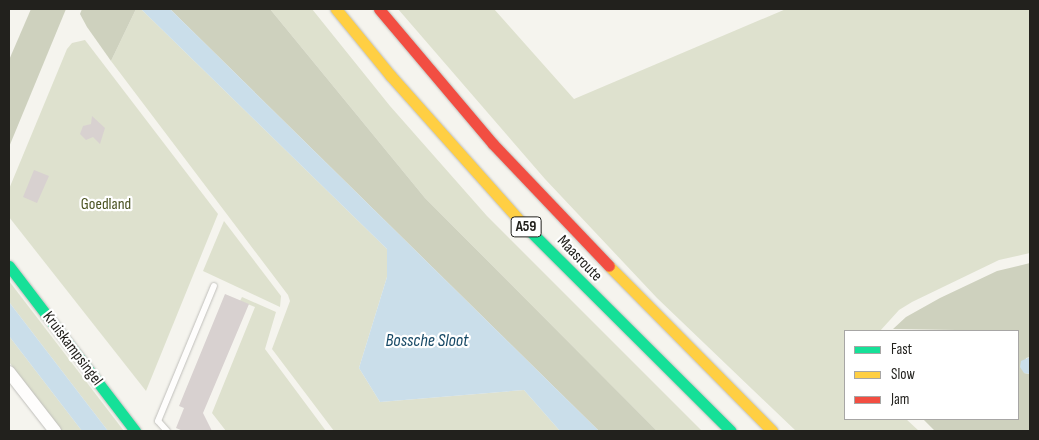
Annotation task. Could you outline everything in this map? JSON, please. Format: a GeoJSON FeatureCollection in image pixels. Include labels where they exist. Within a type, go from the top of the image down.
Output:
{"type":"FeatureCollection","features":[{"type":"Feature","properties":{"kind":"main road","name":"Maasroute"},"geometry":{"type":"LineString","coordinates":[[336,9],[390,75],[538,240],[645,350],[731,431]]}},
{"type":"Feature","properties":{"kind":"main road","name":"Maasroute"},"geometry":{"type":"LineString","coordinates":[[379,9],[492,144],[663,324],[772,431]]}},
{"type":"Feature","properties":{"kind":"main road","name":"Kruiskampsingel"},"geometry":{"type":"LineString","coordinates":[[9,266],[136,431]]}},
{"type":"Feature","properties":{"kind":"street"},"geometry":{"type":"LineString","coordinates":[[9,372],[55,431]]}},
{"type":"Feature","properties":{"kind":"lane"},"geometry":{"type":"LineString","coordinates":[[166,431],[158,421],[214,286]]}},
{"type":"Feature","properties":{"kind":"green space"},"geometry":{"type":"Polygon","coordinates":[[[31,9],[66,9],[9,147],[9,60],[31,9]]]}},
{"type":"Feature","properties":{"kind":"green space"},"geometry":{"type":"Polygon","coordinates":[[[82,9],[136,9],[111,61],[87,27],[80,14],[82,9]]]}},
{"type":"Feature","properties":{"kind":"green space"},"geometry":{"type":"Polygon","coordinates":[[[136,9],[141,9],[387,249],[387,277],[359,368],[380,402],[524,390],[560,431],[334,431],[272,349],[290,301],[288,295],[111,61],[136,9]]]}},
{"type":"Feature","properties":{"kind":"green space"},"geometry":{"type":"Polygon","coordinates":[[[170,9],[270,9],[425,198],[657,431],[599,431],[170,9]]]}},
{"type":"Feature","properties":{"kind":"green space"},"geometry":{"type":"Polygon","coordinates":[[[270,9],[312,9],[390,106],[487,216],[702,431],[657,431],[425,198],[270,9]]]}},
{"type":"Feature","properties":{"kind":"green space"},"geometry":{"type":"Polygon","coordinates":[[[398,9],[494,9],[574,99],[786,9],[1030,9],[1030,253],[999,260],[912,302],[899,310],[881,330],[844,330],[844,420],[907,420],[919,431],[796,431],[657,298],[545,179],[398,9]]]}},
{"type":"Feature","properties":{"kind":"green space","name":"Goedland"},"geometry":{"type":"Polygon","coordinates":[[[85,40],[218,214],[146,391],[9,217],[9,189],[67,49],[72,43],[85,40]]]}},
{"type":"Feature","properties":{"kind":"green space"},"geometry":{"type":"Polygon","coordinates":[[[224,221],[281,296],[280,307],[203,271],[224,221]]]}},
{"type":"Feature","properties":{"kind":"green space"},"geometry":{"type":"Polygon","coordinates":[[[1030,263],[1030,357],[1026,358],[1024,373],[1030,374],[1030,431],[935,431],[924,420],[1019,420],[1019,330],[893,329],[906,317],[940,298],[997,271],[1030,263]]]}},
{"type":"Feature","properties":{"kind":"green space"},"geometry":{"type":"Polygon","coordinates":[[[9,281],[124,431],[108,431],[9,302],[9,281]]]}},
{"type":"Feature","properties":{"kind":"green space"},"geometry":{"type":"Polygon","coordinates":[[[242,297],[276,312],[265,349],[326,431],[226,431],[212,413],[255,307],[240,301],[242,297]]]}},
{"type":"Feature","properties":{"kind":"green space"},"geometry":{"type":"Polygon","coordinates":[[[9,336],[82,431],[62,431],[9,362],[9,336]]]}},
{"type":"Feature","properties":{"kind":"water","name":"Bossche Sloot"},"geometry":{"type":"Polygon","coordinates":[[[141,9],[170,9],[599,431],[560,431],[524,390],[380,402],[359,368],[387,277],[387,249],[141,9]]]}},
{"type":"Feature","properties":{"kind":"water"},"geometry":{"type":"Polygon","coordinates":[[[9,302],[108,431],[82,431],[9,336],[9,302]]]}},
{"type":"Feature","properties":{"kind":"water"},"geometry":{"type":"Polygon","coordinates":[[[1030,357],[1030,374],[1024,373],[1020,367],[1021,361],[1030,357]]]}},
{"type":"Feature","properties":{"kind":"building"},"geometry":{"type":"Polygon","coordinates":[[[92,116],[105,128],[100,144],[93,137],[86,140],[80,134],[83,126],[91,124],[92,116]]]}},
{"type":"Feature","properties":{"kind":"building"},"geometry":{"type":"Polygon","coordinates":[[[34,170],[49,176],[37,203],[23,197],[34,170]]]}},
{"type":"Feature","properties":{"kind":"building"},"geometry":{"type":"Polygon","coordinates":[[[225,294],[249,304],[203,413],[212,431],[183,431],[176,428],[184,408],[179,406],[225,294]]]}},
{"type":"Feature","properties":{"kind":"traffic: fast"},"geometry":{"type":"LineString","coordinates":[[521,222],[731,431]]}},
{"type":"Feature","properties":{"kind":"traffic: fast"},"geometry":{"type":"LineString","coordinates":[[9,266],[135,431]]}},
{"type":"Feature","properties":{"kind":"traffic: slow"},"geometry":{"type":"LineString","coordinates":[[336,9],[390,75],[521,222]]}},
{"type":"Feature","properties":{"kind":"traffic: slow"},"geometry":{"type":"LineString","coordinates":[[609,266],[772,431]]}},
{"type":"Feature","properties":{"kind":"traffic: jam"},"geometry":{"type":"LineString","coordinates":[[379,9],[493,144],[609,266]]}}]}
